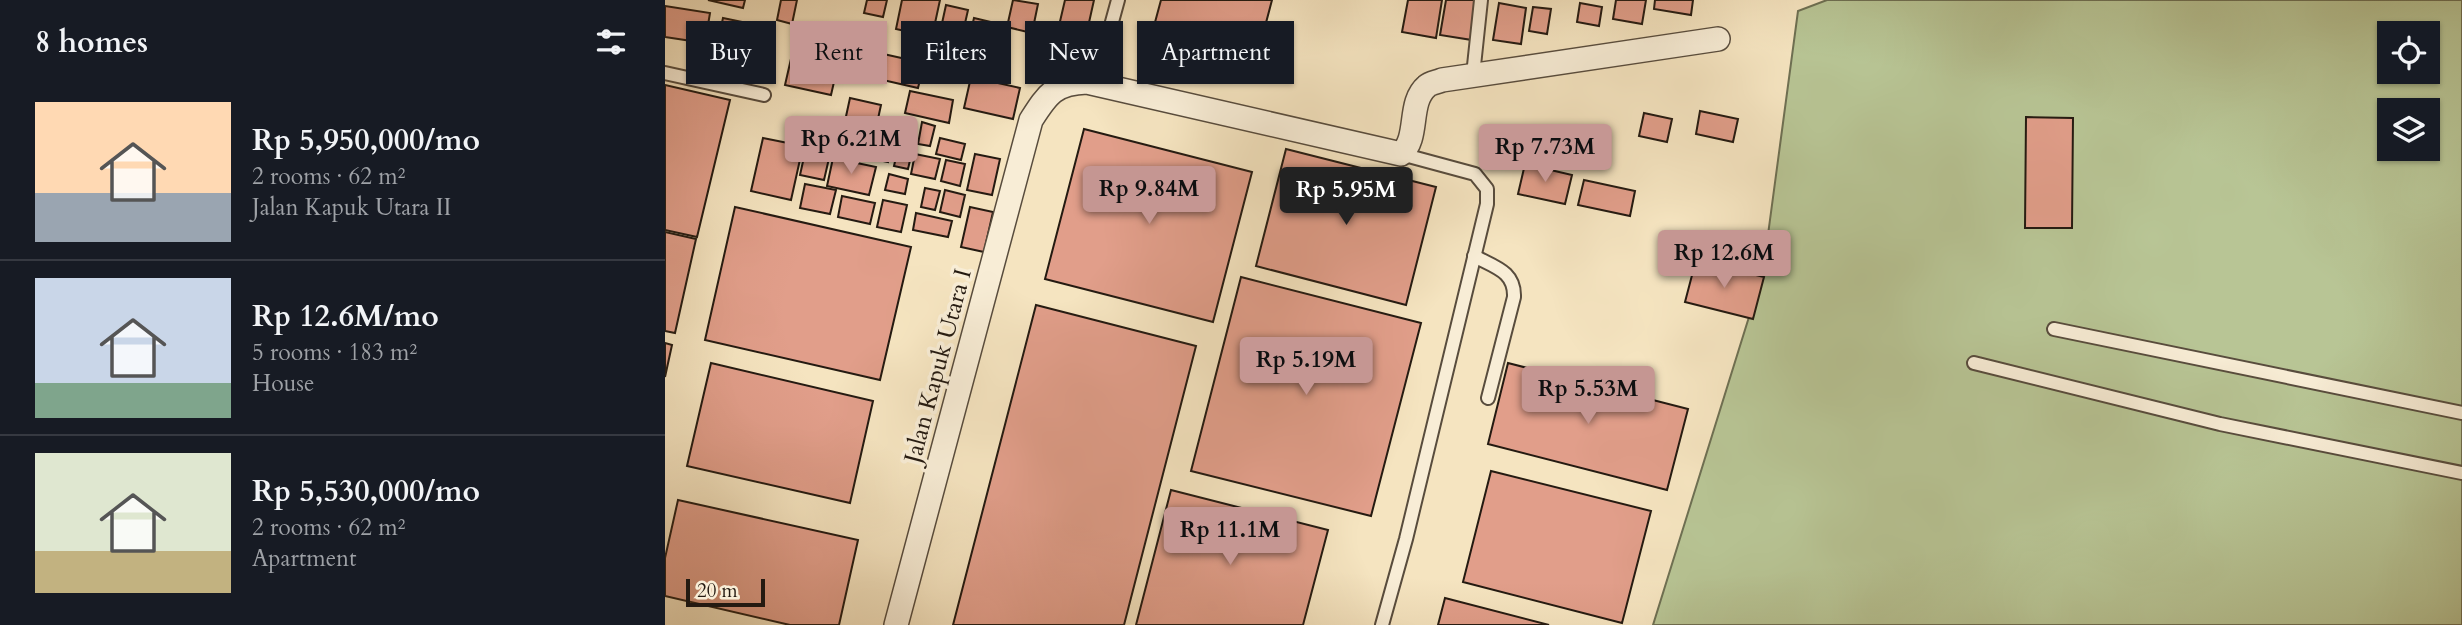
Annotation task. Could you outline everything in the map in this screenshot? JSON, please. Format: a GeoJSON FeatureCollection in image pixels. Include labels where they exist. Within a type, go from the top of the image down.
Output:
{"type":"FeatureCollection","features":[{"type":"Feature","properties":{"kind":"street"},"geometry":{"type":"LineString","coordinates":[[1095,85],[1401,154],[1410,140],[1418,98],[1427,86],[1442,80],[1718,39]]}},
{"type":"Feature","properties":{"kind":"street","name":"Jalan Kapuk Utara I"},"geometry":{"type":"LineString","coordinates":[[896,625],[1031,120],[1047,95],[1058,88],[1074,83],[1095,85]]}},
{"type":"Feature","properties":{"kind":"lane"},"geometry":{"type":"LineString","coordinates":[[1095,85],[1118,0]]}},
{"type":"Feature","properties":{"kind":"lane"},"geometry":{"type":"LineString","coordinates":[[1473,75],[1481,0]]}},
{"type":"Feature","properties":{"kind":"lane"},"geometry":{"type":"LineString","coordinates":[[665,73],[764,95]]}},
{"type":"Feature","properties":{"kind":"lane"},"geometry":{"type":"LineString","coordinates":[[1382,625],[1406,539],[1487,204],[1487,189],[1475,174],[1401,154]]}},
{"type":"Feature","properties":{"kind":"lane"},"geometry":{"type":"LineString","coordinates":[[1474,256],[1509,275],[1514,285],[1514,297],[1488,398]]}},
{"type":"Feature","properties":{"kind":"lane"},"geometry":{"type":"LineString","coordinates":[[2054,328],[2462,413]]}},
{"type":"Feature","properties":{"kind":"lane"},"geometry":{"type":"LineString","coordinates":[[1973,363],[2220,424],[2462,473]]}},
{"type":"Feature","properties":{"kind":"green space"},"geometry":{"type":"Polygon","coordinates":[[[1827,0],[2462,0],[2462,625],[1653,625],[1763,272],[1798,11],[1827,0]]]}},
{"type":"Feature","properties":{"kind":"building"},"geometry":{"type":"Polygon","coordinates":[[[708,0],[745,0],[743,8],[708,0]]]}},
{"type":"Feature","properties":{"kind":"building"},"geometry":{"type":"Polygon","coordinates":[[[781,0],[797,0],[793,21],[790,23],[777,20],[781,0]]]}},
{"type":"Feature","properties":{"kind":"building"},"geometry":{"type":"Polygon","coordinates":[[[867,0],[887,0],[883,17],[864,13],[867,0]]]}},
{"type":"Feature","properties":{"kind":"building"},"geometry":{"type":"Polygon","coordinates":[[[902,0],[940,0],[935,21],[901,21],[901,30],[896,29],[902,0]]]}},
{"type":"Feature","properties":{"kind":"building"},"geometry":{"type":"Polygon","coordinates":[[[1013,0],[1038,4],[1034,21],[1025,21],[1025,31],[1011,28],[1011,21],[1008,21],[1013,0]]]}},
{"type":"Feature","properties":{"kind":"building"},"geometry":{"type":"Polygon","coordinates":[[[1065,0],[1094,0],[1089,21],[1060,21],[1065,0]]]}},
{"type":"Feature","properties":{"kind":"building"},"geometry":{"type":"Polygon","coordinates":[[[1161,0],[1272,0],[1266,21],[1155,21],[1161,0]]]}},
{"type":"Feature","properties":{"kind":"building"},"geometry":{"type":"Polygon","coordinates":[[[1408,0],[1442,0],[1436,38],[1402,32],[1408,0]]]}},
{"type":"Feature","properties":{"kind":"building"},"geometry":{"type":"Polygon","coordinates":[[[1446,0],[1478,0],[1472,40],[1440,35],[1446,0]]]}},
{"type":"Feature","properties":{"kind":"building"},"geometry":{"type":"Polygon","coordinates":[[[1616,0],[1646,0],[1642,24],[1613,19],[1616,0]]]}},
{"type":"Feature","properties":{"kind":"building"},"geometry":{"type":"Polygon","coordinates":[[[1655,0],[1693,0],[1691,15],[1654,9],[1655,0]]]}},
{"type":"Feature","properties":{"kind":"building"},"geometry":{"type":"Polygon","coordinates":[[[1499,3],[1526,8],[1521,44],[1493,40],[1499,3]]]}},
{"type":"Feature","properties":{"kind":"building"},"geometry":{"type":"Polygon","coordinates":[[[1580,3],[1602,7],[1599,26],[1577,22],[1580,3]]]}},
{"type":"Feature","properties":{"kind":"building"},"geometry":{"type":"Polygon","coordinates":[[[946,5],[968,10],[966,21],[942,21],[946,5]]]}},
{"type":"Feature","properties":{"kind":"building"},"geometry":{"type":"Polygon","coordinates":[[[665,6],[710,13],[709,21],[686,21],[686,40],[665,37],[665,6]]]}},
{"type":"Feature","properties":{"kind":"building"},"geometry":{"type":"Polygon","coordinates":[[[1533,7],[1551,9],[1547,34],[1529,31],[1533,7]]]}},
{"type":"Feature","properties":{"kind":"building"},"geometry":{"type":"Polygon","coordinates":[[[887,55],[901,58],[901,84],[919,84],[918,88],[887,81],[887,55]]]}},
{"type":"Feature","properties":{"kind":"building"},"geometry":{"type":"Polygon","coordinates":[[[790,63],[790,84],[834,84],[831,95],[785,85],[790,63]]]}},
{"type":"Feature","properties":{"kind":"building"},"geometry":{"type":"Polygon","coordinates":[[[969,84],[1002,84],[1020,88],[1013,119],[964,108],[969,84]]]}},
{"type":"Feature","properties":{"kind":"building"},"geometry":{"type":"Polygon","coordinates":[[[665,85],[730,100],[697,237],[665,230],[665,85]]]}},
{"type":"Feature","properties":{"kind":"building"},"geometry":{"type":"Polygon","coordinates":[[[910,91],[953,100],[949,123],[905,113],[910,91]]]}},
{"type":"Feature","properties":{"kind":"building"},"geometry":{"type":"Polygon","coordinates":[[[850,98],[881,105],[876,128],[845,121],[850,98]]]}},
{"type":"Feature","properties":{"kind":"building"},"geometry":{"type":"Polygon","coordinates":[[[1700,111],[1738,119],[1733,142],[1696,134],[1700,111]]]}},
{"type":"Feature","properties":{"kind":"building"},"geometry":{"type":"Polygon","coordinates":[[[1644,113],[1672,119],[1667,142],[1639,136],[1644,113]]]}},
{"type":"Feature","properties":{"kind":"building"},"geometry":{"type":"Polygon","coordinates":[[[2026,117],[2073,118],[2072,228],[2025,228],[2026,117]]]}},
{"type":"Feature","properties":{"kind":"building"},"geometry":{"type":"Polygon","coordinates":[[[922,122],[935,126],[930,146],[918,144],[922,122]]]}},
{"type":"Feature","properties":{"kind":"building"},"geometry":{"type":"Polygon","coordinates":[[[856,127],[894,135],[888,162],[850,154],[856,127]]]}},
{"type":"Feature","properties":{"kind":"building"},"geometry":{"type":"Polygon","coordinates":[[[1084,129],[1252,172],[1213,322],[1045,279],[1084,129]]]}},
{"type":"Feature","properties":{"kind":"building"},"geometry":{"type":"Polygon","coordinates":[[[763,138],[803,146],[791,200],[751,191],[763,138]]]}},
{"type":"Feature","properties":{"kind":"building"},"geometry":{"type":"Polygon","coordinates":[[[940,138],[965,144],[961,160],[936,154],[940,138]]]}},
{"type":"Feature","properties":{"kind":"building"},"geometry":{"type":"Polygon","coordinates":[[[900,140],[914,143],[908,169],[894,166],[900,140]]]}},
{"type":"Feature","properties":{"kind":"building"},"geometry":{"type":"Polygon","coordinates":[[[806,148],[830,154],[824,180],[800,175],[806,148]]]}},
{"type":"Feature","properties":{"kind":"building"},"geometry":{"type":"Polygon","coordinates":[[[1286,149],[1436,187],[1406,305],[1256,266],[1286,149]]]}},
{"type":"Feature","properties":{"kind":"building"},"geometry":{"type":"Polygon","coordinates":[[[915,154],[940,159],[935,179],[911,174],[915,154]]]}},
{"type":"Feature","properties":{"kind":"building"},"geometry":{"type":"Polygon","coordinates":[[[975,154],[1000,159],[992,195],[967,190],[975,154]]]}},
{"type":"Feature","properties":{"kind":"building"},"geometry":{"type":"Polygon","coordinates":[[[833,158],[876,167],[869,195],[827,186],[833,158]]]}},
{"type":"Feature","properties":{"kind":"building"},"geometry":{"type":"Polygon","coordinates":[[[946,160],[965,164],[960,186],[941,181],[946,160]]]}},
{"type":"Feature","properties":{"kind":"building"},"geometry":{"type":"Polygon","coordinates":[[[1525,164],[1572,175],[1565,204],[1518,194],[1525,164]]]}},
{"type":"Feature","properties":{"kind":"building"},"geometry":{"type":"Polygon","coordinates":[[[889,174],[908,179],[905,194],[885,190],[889,174]]]}},
{"type":"Feature","properties":{"kind":"building"},"geometry":{"type":"Polygon","coordinates":[[[1584,180],[1635,191],[1630,216],[1578,205],[1584,180]]]}},
{"type":"Feature","properties":{"kind":"building"},"geometry":{"type":"Polygon","coordinates":[[[805,184],[836,190],[830,214],[800,208],[805,184]]]}},
{"type":"Feature","properties":{"kind":"building"},"geometry":{"type":"Polygon","coordinates":[[[925,188],[940,191],[935,210],[921,207],[925,188]]]}},
{"type":"Feature","properties":{"kind":"building"},"geometry":{"type":"Polygon","coordinates":[[[945,190],[965,195],[960,217],[940,212],[945,190]]]}},
{"type":"Feature","properties":{"kind":"building"},"geometry":{"type":"Polygon","coordinates":[[[842,196],[875,203],[870,224],[838,217],[842,196]]]}},
{"type":"Feature","properties":{"kind":"building"},"geometry":{"type":"Polygon","coordinates":[[[883,200],[907,205],[901,232],[877,227],[883,200]]]}},
{"type":"Feature","properties":{"kind":"building"},"geometry":{"type":"Polygon","coordinates":[[[735,207],[911,247],[880,380],[705,340],[735,207]]]}},
{"type":"Feature","properties":{"kind":"building"},"geometry":{"type":"Polygon","coordinates":[[[970,207],[993,212],[984,252],[961,247],[970,207]]]}},
{"type":"Feature","properties":{"kind":"building"},"geometry":{"type":"Polygon","coordinates":[[[916,213],[952,221],[948,237],[913,230],[916,213]]]}},
{"type":"Feature","properties":{"kind":"building"},"geometry":{"type":"Polygon","coordinates":[[[665,232],[696,239],[675,333],[665,331],[665,232]]]}},
{"type":"Feature","properties":{"kind":"building"},"geometry":{"type":"Polygon","coordinates":[[[1696,260],[1764,277],[1753,319],[1685,302],[1696,260]]]}},
{"type":"Feature","properties":{"kind":"building"},"geometry":{"type":"Polygon","coordinates":[[[1241,277],[1421,323],[1371,516],[1191,471],[1241,277]]]}},
{"type":"Feature","properties":{"kind":"building"},"geometry":{"type":"Polygon","coordinates":[[[1036,305],[1196,346],[1124,625],[953,625],[1036,305]]]}},
{"type":"Feature","properties":{"kind":"building"},"geometry":{"type":"Polygon","coordinates":[[[665,343],[672,345],[665,377],[665,343]]]}},
{"type":"Feature","properties":{"kind":"building"},"geometry":{"type":"Polygon","coordinates":[[[711,363],[873,401],[850,503],[687,466],[711,363]]]}},
{"type":"Feature","properties":{"kind":"building"},"geometry":{"type":"Polygon","coordinates":[[[1508,363],[1688,409],[1667,490],[1488,444],[1508,363]]]}},
{"type":"Feature","properties":{"kind":"building"},"geometry":{"type":"Polygon","coordinates":[[[1491,471],[1651,511],[1622,623],[1463,582],[1491,471]]]}},
{"type":"Feature","properties":{"kind":"building"},"geometry":{"type":"Polygon","coordinates":[[[1171,490],[1328,530],[1303,625],[1136,625],[1171,490]]]}},
{"type":"Feature","properties":{"kind":"building"},"geometry":{"type":"Polygon","coordinates":[[[678,500],[858,540],[839,625],[790,625],[665,596],[665,558],[678,500]]]}},
{"type":"Feature","properties":{"kind":"building"},"geometry":{"type":"Polygon","coordinates":[[[1445,598],[1549,625],[1438,625],[1445,598]]]}}]}
